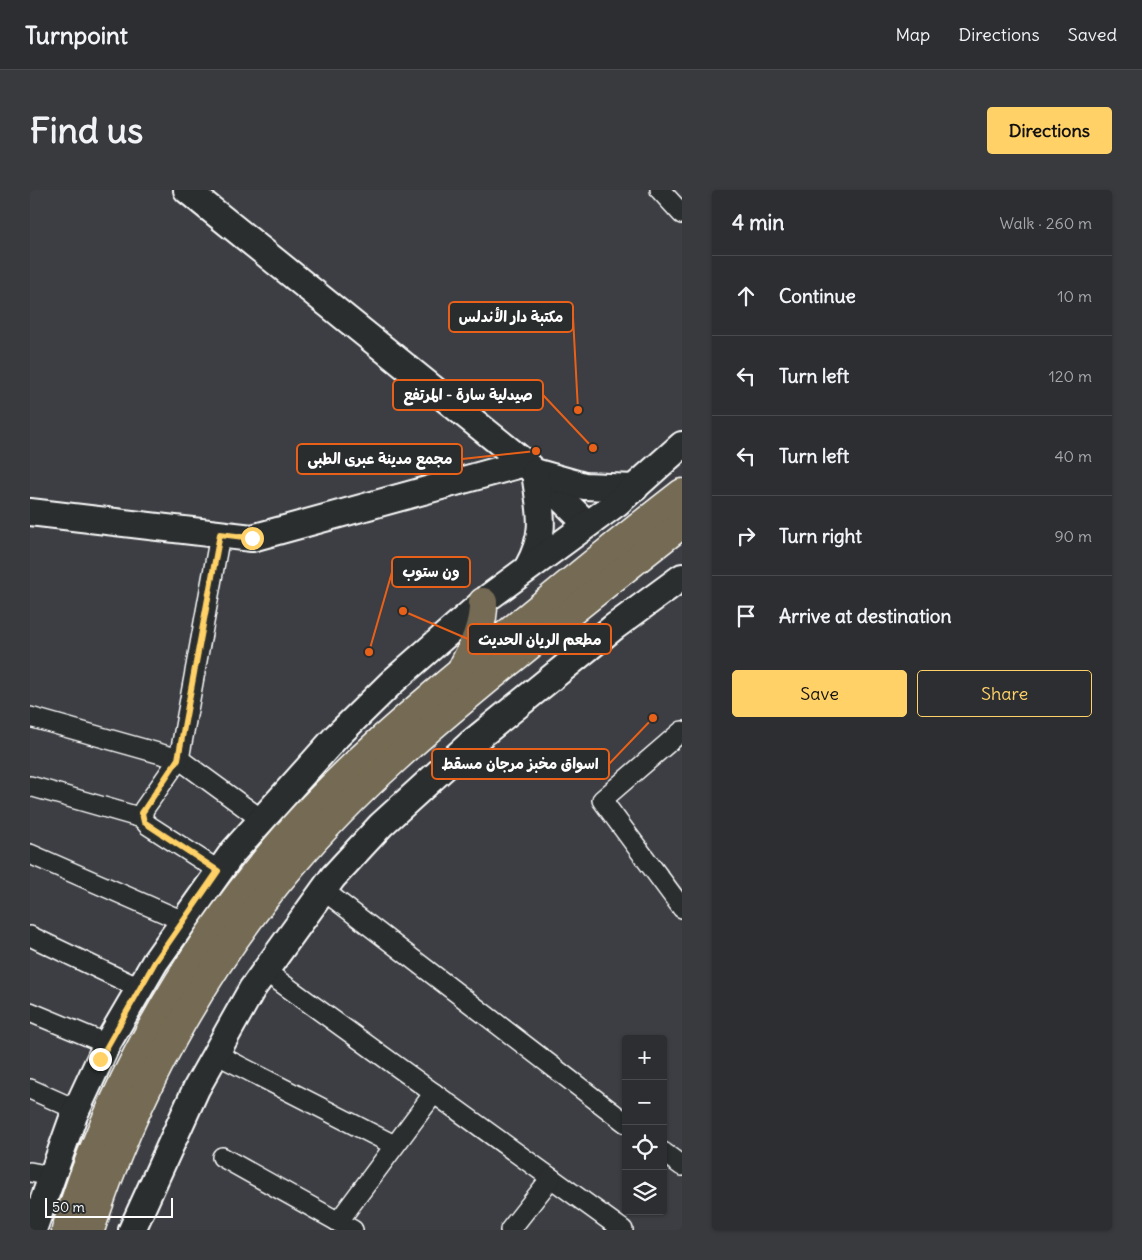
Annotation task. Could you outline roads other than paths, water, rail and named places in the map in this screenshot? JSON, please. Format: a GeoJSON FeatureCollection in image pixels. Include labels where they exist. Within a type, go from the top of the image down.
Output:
{"type":"FeatureCollection","features":[{"type":"Feature","properties":{"kind":"highway"},"geometry":{"type":"LineString","coordinates":[[66,1230],[98,1144],[136,1057],[170,997],[216,928],[276,848],[378,742],[460,672],[682,493]]}},
{"type":"Feature","properties":{"kind":"highway"},"geometry":{"type":"LineString","coordinates":[[90,1230],[144,1095],[188,1012],[239,934],[291,865],[346,806],[422,734],[682,524]]}},
{"type":"Feature","properties":{"kind":"highway"},"geometry":{"type":"LineString","coordinates":[[460,672],[479,630],[483,602]]}},
{"type":"Feature","properties":{"kind":"street"},"geometry":{"type":"LineString","coordinates":[[187,190],[530,468],[587,524]]}},
{"type":"Feature","properties":{"kind":"street"},"geometry":{"type":"LineString","coordinates":[[660,190],[682,214]]}},
{"type":"Feature","properties":{"kind":"street"},"geometry":{"type":"LineString","coordinates":[[33,1230],[40,1174],[77,1110],[107,1044],[140,988],[218,871],[261,819],[337,736],[392,682],[483,602],[635,488],[682,445]]}},
{"type":"Feature","properties":{"kind":"street"},"geometry":{"type":"LineString","coordinates":[[528,567],[540,543],[542,524],[530,468]]}},
{"type":"Feature","properties":{"kind":"street"},"geometry":{"type":"LineString","coordinates":[[30,512],[252,538],[530,468],[584,486],[635,488]]}},
{"type":"Feature","properties":{"kind":"street"},"geometry":{"type":"LineString","coordinates":[[142,818],[144,809],[178,759],[220,534]]}},
{"type":"Feature","properties":{"kind":"street"},"geometry":{"type":"LineString","coordinates":[[132,1230],[196,1089],[252,988],[323,890],[381,825],[463,749],[608,632],[682,577]]}},
{"type":"Feature","properties":{"kind":"street"},"geometry":{"type":"LineString","coordinates":[[30,718],[178,759],[261,819]]}},
{"type":"Feature","properties":{"kind":"street"},"geometry":{"type":"LineString","coordinates":[[682,731],[602,800],[676,886],[682,908]]}},
{"type":"Feature","properties":{"kind":"street"},"geometry":{"type":"LineString","coordinates":[[30,786],[142,818],[148,825],[218,871]]}},
{"type":"Feature","properties":{"kind":"street"},"geometry":{"type":"LineString","coordinates":[[30,854],[183,921]]}},
{"type":"Feature","properties":{"kind":"street"},"geometry":{"type":"LineString","coordinates":[[323,890],[622,1120]]}},
{"type":"Feature","properties":{"kind":"street"},"geometry":{"type":"LineString","coordinates":[[30,936],[140,988]]}},
{"type":"Feature","properties":{"kind":"street"},"geometry":{"type":"LineString","coordinates":[[265,971],[623,1230]]}},
{"type":"Feature","properties":{"kind":"street"},"geometry":{"type":"LineString","coordinates":[[30,1012],[107,1044]]}},
{"type":"Feature","properties":{"kind":"street"},"geometry":{"type":"LineString","coordinates":[[216,1054],[394,1145]]}},
{"type":"Feature","properties":{"kind":"street"},"geometry":{"type":"LineString","coordinates":[[30,1089],[77,1110]]}},
{"type":"Feature","properties":{"kind":"street"},"geometry":{"type":"LineString","coordinates":[[222,1157],[345,1226],[394,1145],[434,1093]]}},
{"type":"Feature","properties":{"kind":"street"},"geometry":{"type":"LineString","coordinates":[[667,1155],[682,1166]]}},
{"type":"Feature","properties":{"kind":"street"},"geometry":{"type":"LineString","coordinates":[[510,1230],[551,1178]]}},
{"type":"Feature","properties":{"kind":"place","name":"مكتبة دار الأندلس"},"geometry":{"type":"Point","coordinates":[578,410]}},
{"type":"Feature","properties":{"kind":"place","name":"صيدلية سارة - المرتفع"},"geometry":{"type":"Point","coordinates":[593,448]}},
{"type":"Feature","properties":{"kind":"place","name":"مجمع مدينة عبرى الطبى"},"geometry":{"type":"Point","coordinates":[536,451]}},
{"type":"Feature","properties":{"kind":"place","name":"مطعم الريان الحديث"},"geometry":{"type":"Point","coordinates":[403,611]}},
{"type":"Feature","properties":{"kind":"place","name":"ون ستوب"},"geometry":{"type":"Point","coordinates":[369,652]}},
{"type":"Feature","properties":{"kind":"place","name":"اسواق مخبز مرجان مسقط"},"geometry":{"type":"Point","coordinates":[653,718]}}]}
